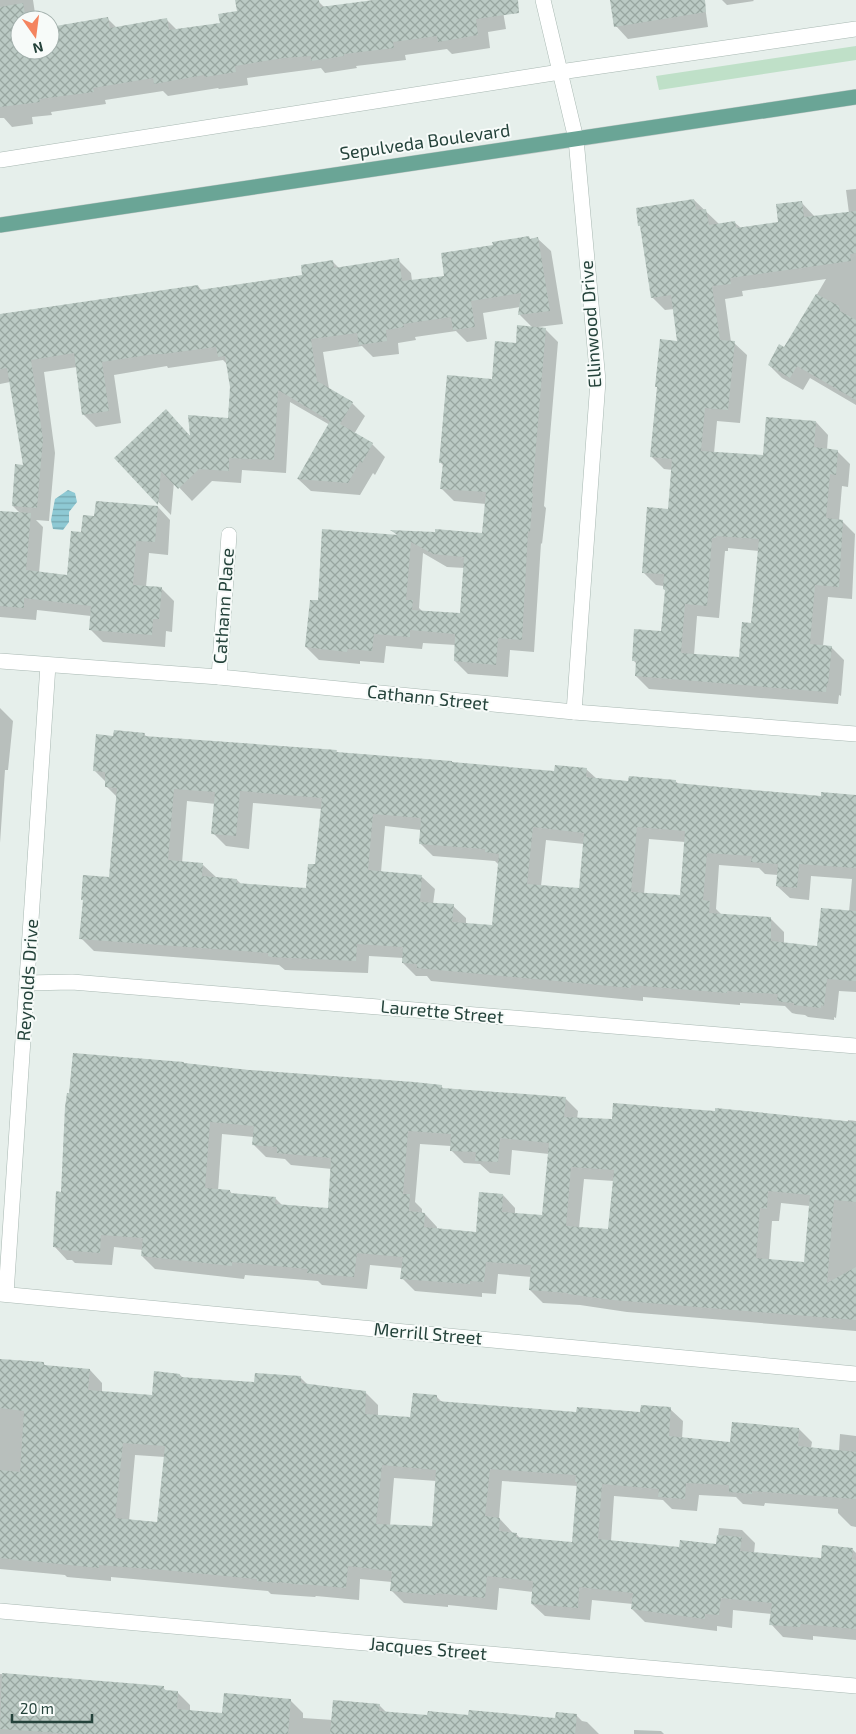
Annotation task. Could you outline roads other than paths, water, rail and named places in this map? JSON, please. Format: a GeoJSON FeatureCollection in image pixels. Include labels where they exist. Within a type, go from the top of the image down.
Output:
{"type":"FeatureCollection","features":[{"type":"Feature","properties":{"kind":"main road","name":"Sepulveda Boulevard"},"geometry":{"type":"LineString","coordinates":[[0,225],[856,97]]}},
{"type":"Feature","properties":{"kind":"street","name":"Ellinwood Drive"},"geometry":{"type":"LineString","coordinates":[[543,0],[576,139],[598,382],[574,712]]}},
{"type":"Feature","properties":{"kind":"street"},"geometry":{"type":"LineString","coordinates":[[0,160],[560,72],[856,29]]}},
{"type":"Feature","properties":{"kind":"street","name":"Cathann Place"},"geometry":{"type":"LineString","coordinates":[[219,677],[229,534]]}},
{"type":"Feature","properties":{"kind":"street","name":"Cathann Street"},"geometry":{"type":"LineString","coordinates":[[0,661],[219,677],[574,712],[856,734]]}},
{"type":"Feature","properties":{"kind":"street","name":"Reynolds Drive"},"geometry":{"type":"LineString","coordinates":[[3,1294],[28,984],[48,665]]}},
{"type":"Feature","properties":{"kind":"street","name":"Laurette Street"},"geometry":{"type":"LineString","coordinates":[[28,984],[72,982],[856,1046]]}},
{"type":"Feature","properties":{"kind":"street","name":"Merrill Street"},"geometry":{"type":"LineString","coordinates":[[3,1294],[856,1374]]}},
{"type":"Feature","properties":{"kind":"street","name":"Jacques Street"},"geometry":{"type":"LineString","coordinates":[[0,1611],[856,1686]]}},
{"type":"Feature","properties":{"kind":"water"},"geometry":{"type":"Polygon","coordinates":[[[68,490],[75,493],[77,502],[69,512],[69,522],[63,530],[53,529],[51,520],[55,499],[68,490]]]}}]}
